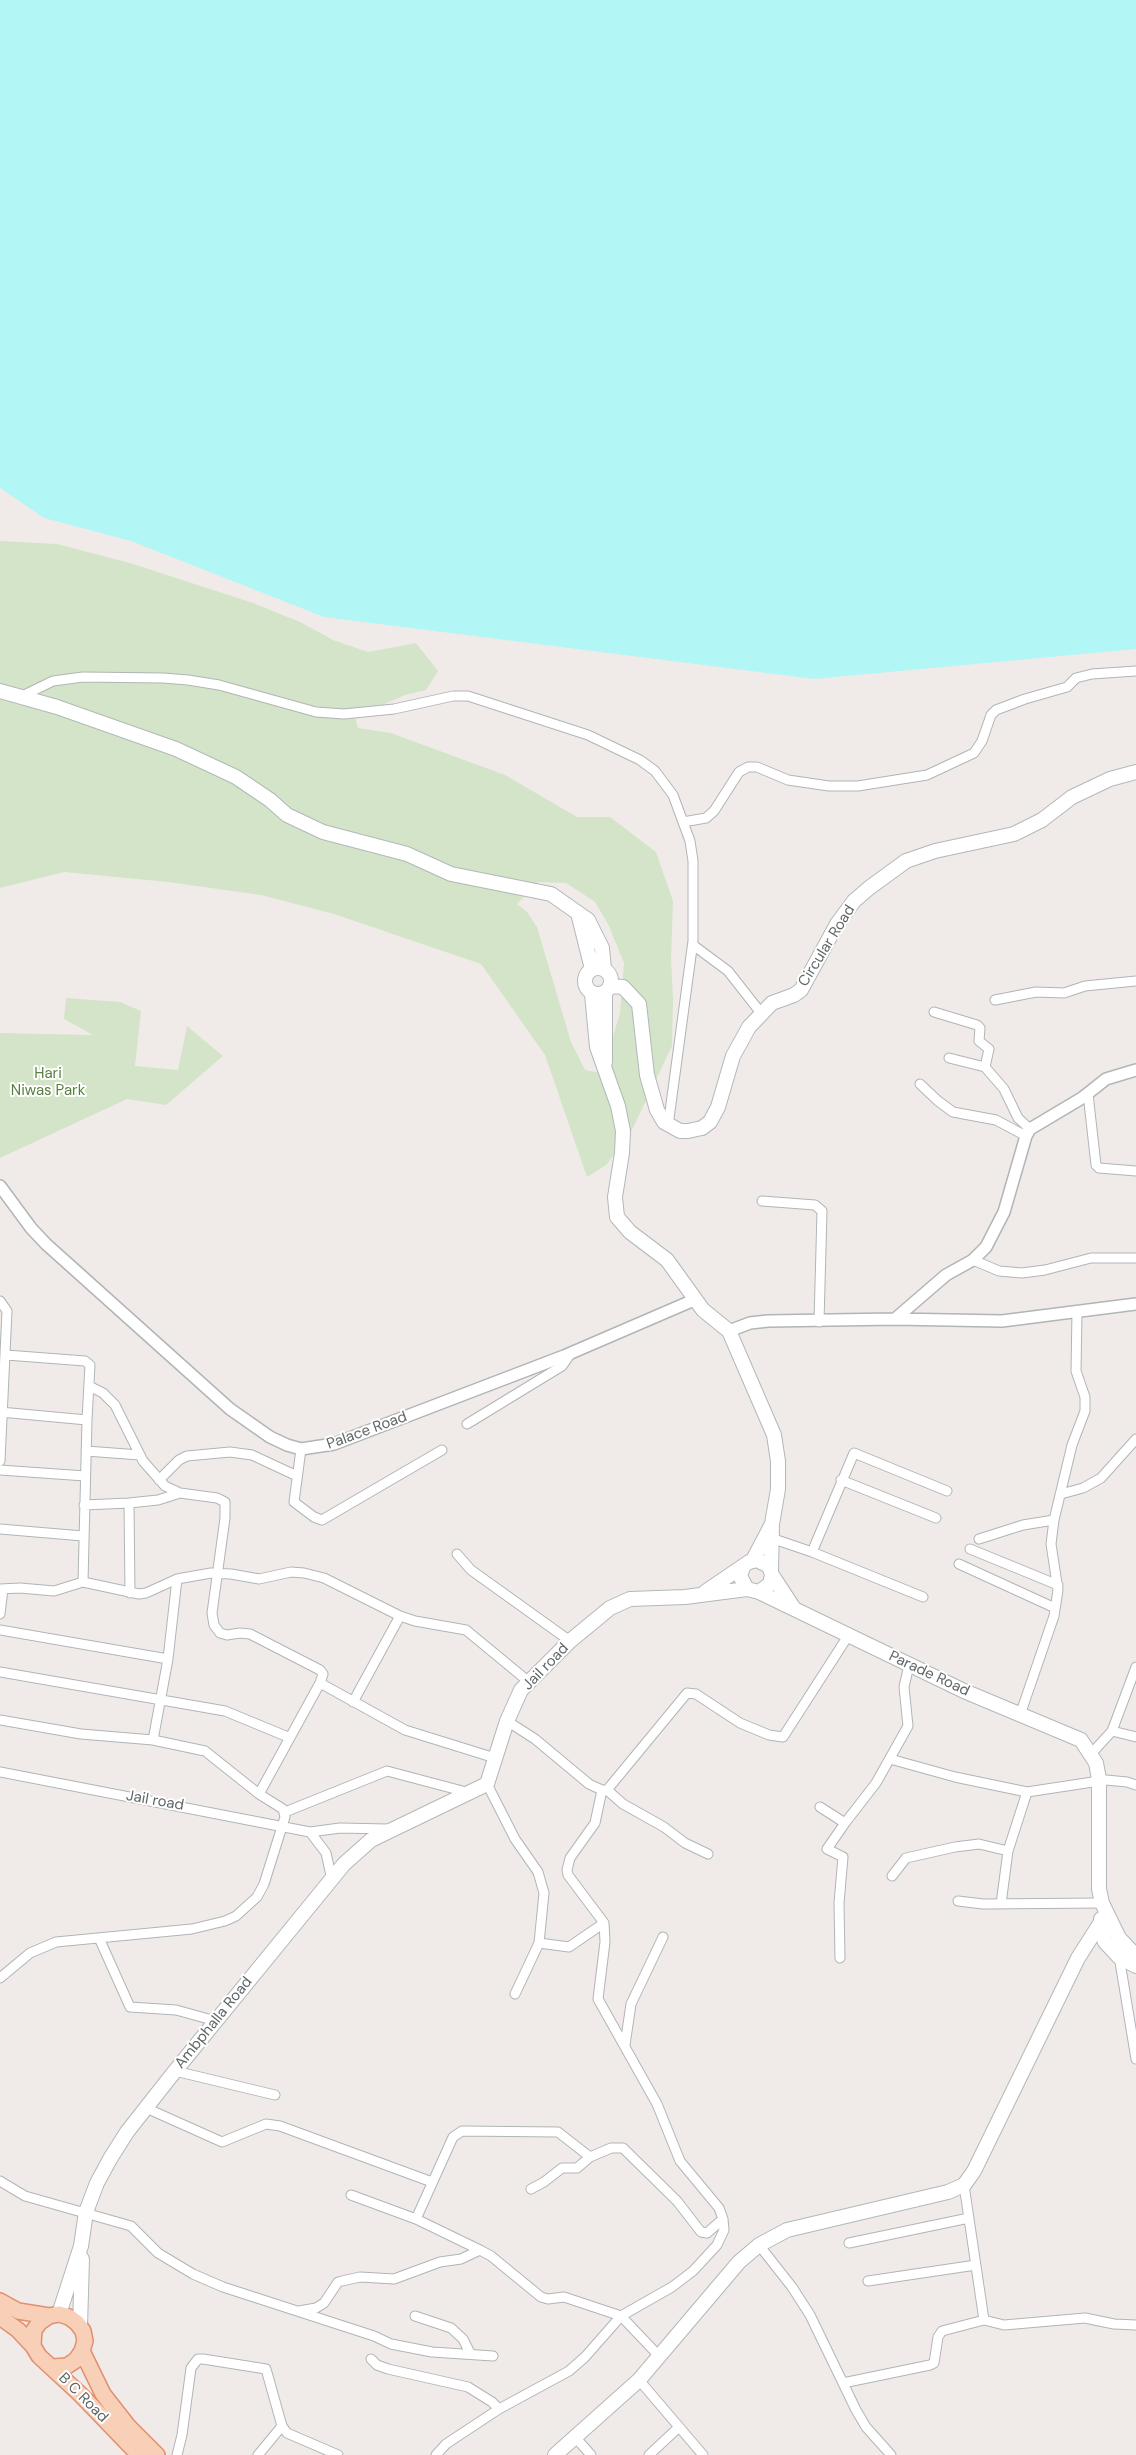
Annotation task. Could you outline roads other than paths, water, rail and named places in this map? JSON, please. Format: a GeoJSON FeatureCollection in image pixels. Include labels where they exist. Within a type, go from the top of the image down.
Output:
{"type":"FeatureCollection","features":[{"type":"Feature","properties":{"kind":"main road"},"geometry":{"type":"LineString","coordinates":[[0,691],[57,707],[176,749],[236,777],[270,800],[287,815],[323,832],[407,854],[451,874],[551,894],[588,920],[593,927],[602,948],[598,969]]}},
{"type":"Feature","properties":{"kind":"main road","name":"Circular Road"},"geometry":{"type":"LineString","coordinates":[[668,1126],[688,1132],[702,1128],[710,1122],[718,1107],[733,1056],[741,1039],[761,1013],[772,1003],[787,998],[801,990],[846,912],[865,891],[894,868],[934,851],[1014,834],[1042,820],[1072,797],[1110,779],[1136,772]]}},
{"type":"Feature","properties":{"kind":"main road"},"geometry":{"type":"LineString","coordinates":[[598,969],[610,976],[603,991],[597,1047],[618,1106],[622,1131],[622,1152],[615,1197],[617,1216],[630,1232],[667,1260],[694,1300],[703,1310],[729,1331],[774,1435],[778,1461],[778,1489],[772,1524],[774,1539],[772,1573],[767,1588],[753,1591],[740,1576],[772,1524]]}},
{"type":"Feature","properties":{"kind":"main road"},"geometry":{"type":"LineString","coordinates":[[598,969],[587,973],[584,984],[603,991],[623,987],[639,1004],[647,1074],[657,1110],[668,1126]]}},
{"type":"Feature","properties":{"kind":"main road"},"geometry":{"type":"LineString","coordinates":[[702,1594],[748,1564],[766,1563],[794,1608]]}},
{"type":"Feature","properties":{"kind":"main road","name":"Jail road"},"geometry":{"type":"LineString","coordinates":[[487,1784],[516,1699],[528,1682],[570,1641],[610,1608],[622,1602],[644,1598],[685,1597],[753,1591]]}},
{"type":"Feature","properties":{"kind":"main road","name":"Parade Road"},"geometry":{"type":"LineString","coordinates":[[753,1591],[794,1608],[848,1636],[1020,1716],[1080,1740],[1092,1754],[1098,1770],[1097,1785],[1101,1832],[1099,1889],[1105,1942],[1119,1957]]}},
{"type":"Feature","properties":{"kind":"main road","name":"Parade Road"},"geometry":{"type":"LineString","coordinates":[[1066,1734],[1086,1757],[1097,1785]]}},
{"type":"Feature","properties":{"kind":"main road"},"geometry":{"type":"LineString","coordinates":[[389,1829],[471,1793],[487,1784]]}},
{"type":"Feature","properties":{"kind":"main road","name":"Ambphalla Road"},"geometry":{"type":"LineString","coordinates":[[81,2246],[86,2212],[97,2183],[110,2159],[146,2108],[354,1853],[370,1840],[389,1829]]}},
{"type":"Feature","properties":{"kind":"main road"},"geometry":{"type":"LineString","coordinates":[[555,2455],[639,2380],[739,2262],[759,2245],[787,2230],[948,2192],[964,2185],[974,2171],[1102,1912]]}},
{"type":"Feature","properties":{"kind":"main road","name":"Parade Road"},"geometry":{"type":"LineString","coordinates":[[1102,1912],[1119,1938],[1136,1956]]}},
{"type":"Feature","properties":{"kind":"main road"},"geometry":{"type":"LineString","coordinates":[[1119,1957],[1136,1966]]}},
{"type":"Feature","properties":{"kind":"main road"},"geometry":{"type":"LineString","coordinates":[[33,2346],[34,2330],[40,2322],[54,2315],[81,2246]]}},
{"type":"Feature","properties":{"kind":"main road"},"geometry":{"type":"LineString","coordinates":[[0,2317],[18,2330],[33,2346],[39,2356],[53,2367],[67,2366],[76,2360],[82,2351],[84,2341],[80,2326],[83,2275],[81,2246]]}},
{"type":"Feature","properties":{"kind":"main road"},"geometry":{"type":"LineString","coordinates":[[0,2301],[18,2311],[69,2317],[80,2326]]}},
{"type":"Feature","properties":{"kind":"main road","name":"B C Road"},"geometry":{"type":"LineString","coordinates":[[82,2351],[121,2427]]}},
{"type":"Feature","properties":{"kind":"main road","name":"B C Road"},"geometry":{"type":"LineString","coordinates":[[53,2367],[121,2427]]}},
{"type":"Feature","properties":{"kind":"main road"},"geometry":{"type":"LineString","coordinates":[[121,2427],[139,2455]]}},
{"type":"Feature","properties":{"kind":"main road"},"geometry":{"type":"LineString","coordinates":[[121,2427],[157,2455]]}},
{"type":"Feature","properties":{"kind":"street"},"geometry":{"type":"LineString","coordinates":[[683,822],[706,818],[714,811],[739,772],[748,767],[758,767],[788,780],[829,786],[858,786],[927,775],[974,753],[982,741],[991,715],[996,710],[1025,698],[1067,687],[1076,678],[1092,674],[1136,671]]}},
{"type":"Feature","properties":{"kind":"street"},"geometry":{"type":"LineString","coordinates":[[20,697],[52,681],[83,677],[156,677],[188,680],[219,685],[316,712],[344,714],[394,709],[454,696],[468,696],[588,735],[640,760],[665,781],[673,795],[690,842],[693,861],[693,945],[668,1126]]}},
{"type":"Feature","properties":{"kind":"street"},"geometry":{"type":"LineString","coordinates":[[693,945],[728,971],[761,1013]]}},
{"type":"Feature","properties":{"kind":"street"},"geometry":{"type":"LineString","coordinates":[[994,1000],[1036,992],[1064,993],[1086,986],[1136,981]]}},
{"type":"Feature","properties":{"kind":"street"},"geometry":{"type":"LineString","coordinates":[[934,1012],[977,1025],[980,1028],[979,1041],[989,1049],[985,1067]]}},
{"type":"Feature","properties":{"kind":"street"},"geometry":{"type":"LineString","coordinates":[[949,1058],[985,1067],[1004,1089],[1018,1118],[1028,1133]]}},
{"type":"Feature","properties":{"kind":"street"},"geometry":{"type":"LineString","coordinates":[[895,1319],[946,1275],[973,1260],[986,1246],[1004,1212],[1028,1133],[1088,1094],[1106,1079],[1136,1070]]}},
{"type":"Feature","properties":{"kind":"street"},"geometry":{"type":"LineString","coordinates":[[920,1084],[953,1112],[996,1120],[1028,1133]]}},
{"type":"Feature","properties":{"kind":"street"},"geometry":{"type":"LineString","coordinates":[[1088,1094],[1096,1165],[1099,1168],[1136,1171]]}},
{"type":"Feature","properties":{"kind":"street","name":"Palace Road"},"geometry":{"type":"LineString","coordinates":[[0,1186],[31,1228],[46,1244],[230,1409],[270,1437],[301,1449],[334,1444],[571,1353],[694,1300]]}},
{"type":"Feature","properties":{"kind":"street"},"geometry":{"type":"LineString","coordinates":[[762,1201],[815,1206],[822,1210],[820,1322]]}},
{"type":"Feature","properties":{"kind":"street"},"geometry":{"type":"LineString","coordinates":[[973,1260],[999,1271],[1022,1273],[1045,1270],[1090,1258],[1136,1258]]}},
{"type":"Feature","properties":{"kind":"street"},"geometry":{"type":"LineString","coordinates":[[0,1301],[7,1311],[0,1461]]}},
{"type":"Feature","properties":{"kind":"street"},"geometry":{"type":"LineString","coordinates":[[729,1331],[750,1323],[768,1321],[820,1322],[895,1319],[1002,1322],[1136,1304]]}},
{"type":"Feature","properties":{"kind":"street"},"geometry":{"type":"LineString","coordinates":[[1020,1716],[1046,1641],[1055,1608],[1058,1585],[1052,1544],[1054,1520],[1072,1445],[1082,1421],[1086,1403],[1076,1371],[1077,1312]]}},
{"type":"Feature","properties":{"kind":"street"},"geometry":{"type":"LineString","coordinates":[[467,1424],[562,1366],[571,1353]]}},
{"type":"Feature","properties":{"kind":"street"},"geometry":{"type":"LineString","coordinates":[[6,1355],[89,1362],[91,1370],[87,1420],[83,1582]]}},
{"type":"Feature","properties":{"kind":"street"},"geometry":{"type":"LineString","coordinates":[[89,1386],[103,1393],[115,1405],[140,1455],[159,1480],[170,1490],[216,1498],[225,1502],[225,1518],[212,1618],[220,1633],[227,1635],[250,1634],[320,1670],[322,1674],[320,1683],[288,1737],[259,1794]]}},
{"type":"Feature","properties":{"kind":"street"},"geometry":{"type":"LineString","coordinates":[[2,1412],[87,1420]]}},
{"type":"Feature","properties":{"kind":"street"},"geometry":{"type":"LineString","coordinates":[[1061,1494],[1083,1488],[1101,1478],[1136,1439]]}},
{"type":"Feature","properties":{"kind":"street"},"geometry":{"type":"LineString","coordinates":[[301,1449],[294,1502],[314,1518],[322,1520],[442,1450]]}},
{"type":"Feature","properties":{"kind":"street"},"geometry":{"type":"LineString","coordinates":[[86,1451],[140,1455]]}},
{"type":"Feature","properties":{"kind":"street"},"geometry":{"type":"LineString","coordinates":[[159,1480],[187,1456],[230,1452],[252,1455],[297,1476]]}},
{"type":"Feature","properties":{"kind":"street"},"geometry":{"type":"LineString","coordinates":[[812,1552],[851,1455],[857,1453],[947,1491]]}},
{"type":"Feature","properties":{"kind":"street"},"geometry":{"type":"LineString","coordinates":[[0,1470],[85,1476]]}},
{"type":"Feature","properties":{"kind":"street"},"geometry":{"type":"LineString","coordinates":[[841,1480],[936,1518]]}},
{"type":"Feature","properties":{"kind":"street"},"geometry":{"type":"LineString","coordinates":[[84,1505],[129,1504],[158,1500],[180,1493]]}},
{"type":"Feature","properties":{"kind":"street"},"geometry":{"type":"LineString","coordinates":[[129,1504],[130,1593]]}},
{"type":"Feature","properties":{"kind":"street"},"geometry":{"type":"LineString","coordinates":[[979,1539],[1023,1525],[1054,1520]]}},
{"type":"Feature","properties":{"kind":"street"},"geometry":{"type":"LineString","coordinates":[[0,1529],[83,1536]]}},
{"type":"Feature","properties":{"kind":"street"},"geometry":{"type":"LineString","coordinates":[[774,1539],[812,1552],[923,1597]]}},
{"type":"Feature","properties":{"kind":"street"},"geometry":{"type":"LineString","coordinates":[[970,1549],[1058,1585]]}},
{"type":"Feature","properties":{"kind":"street"},"geometry":{"type":"LineString","coordinates":[[457,1554],[471,1570],[570,1641]]}},
{"type":"Feature","properties":{"kind":"street"},"geometry":{"type":"LineString","coordinates":[[959,1564],[1055,1608]]}},
{"type":"Feature","properties":{"kind":"street"},"geometry":{"type":"LineString","coordinates":[[0,1614],[1,1589],[20,1588],[54,1591],[83,1582],[95,1583],[130,1593],[146,1594],[176,1579],[218,1572],[258,1579],[291,1572],[309,1574],[340,1585],[400,1616],[415,1621],[466,1630],[528,1682]]}},
{"type":"Feature","properties":{"kind":"street"},"geometry":{"type":"LineString","coordinates":[[153,1740],[168,1659],[176,1579]]}},
{"type":"Feature","properties":{"kind":"street"},"geometry":{"type":"LineString","coordinates":[[354,1702],[400,1616]]}},
{"type":"Feature","properties":{"kind":"street"},"geometry":{"type":"LineString","coordinates":[[0,1630],[168,1659]]}},
{"type":"Feature","properties":{"kind":"street"},"geometry":{"type":"LineString","coordinates":[[436,2455],[446,2444],[499,2409],[569,2371],[621,2316],[679,2282],[692,2271],[721,2238],[723,2219],[719,2208],[680,2161],[657,2104],[598,1999],[605,1942],[604,1923],[568,1875],[567,1870],[570,1858],[595,1823],[604,1790],[687,1693],[696,1694],[740,1724],[769,1735],[783,1737],[848,1636]]}},
{"type":"Feature","properties":{"kind":"street"},"geometry":{"type":"LineString","coordinates":[[840,1958],[838,1903],[843,1857],[827,1849],[890,1759],[908,1726],[904,1686],[909,1665]]}},
{"type":"Feature","properties":{"kind":"street"},"geometry":{"type":"LineString","coordinates":[[1092,1754],[1112,1731],[1136,1667]]}},
{"type":"Feature","properties":{"kind":"street"},"geometry":{"type":"LineString","coordinates":[[0,1672],[225,1711],[288,1737]]}},
{"type":"Feature","properties":{"kind":"street"},"geometry":{"type":"LineString","coordinates":[[320,1683],[405,1730],[495,1758]]}},
{"type":"Feature","properties":{"kind":"street"},"geometry":{"type":"LineString","coordinates":[[0,1720],[81,1734],[153,1740],[205,1752],[259,1794],[286,1812]]}},
{"type":"Feature","properties":{"kind":"street"},"geometry":{"type":"LineString","coordinates":[[507,1721],[535,1739],[589,1784],[604,1790],[623,1804],[664,1827],[685,1844],[708,1854]]}},
{"type":"Feature","properties":{"kind":"street"},"geometry":{"type":"LineString","coordinates":[[1112,1731],[1136,1737]]}},
{"type":"Feature","properties":{"kind":"street"},"geometry":{"type":"LineString","coordinates":[[890,1759],[955,1777],[1027,1792],[1118,1781],[1136,1785]]}},
{"type":"Feature","properties":{"kind":"street"},"geometry":{"type":"LineString","coordinates":[[286,1812],[387,1771],[471,1793]]}},
{"type":"Feature","properties":{"kind":"street","name":"Jail road"},"geometry":{"type":"LineString","coordinates":[[0,1772],[310,1832],[340,1828],[389,1829]]}},
{"type":"Feature","properties":{"kind":"street"},"geometry":{"type":"LineString","coordinates":[[487,1784],[510,1831],[540,1877],[544,1902],[538,1943],[515,1994]]}},
{"type":"Feature","properties":{"kind":"street"},"geometry":{"type":"LineString","coordinates":[[1001,1904],[1008,1851],[1027,1792]]}},
{"type":"Feature","properties":{"kind":"street"},"geometry":{"type":"LineString","coordinates":[[820,1807],[845,1823]]}},
{"type":"Feature","properties":{"kind":"street"},"geometry":{"type":"LineString","coordinates":[[0,1978],[30,1953],[45,1945],[56,1942],[192,1929],[225,1921],[236,1916],[257,1897],[264,1884],[283,1828],[286,1812]]}},
{"type":"Feature","properties":{"kind":"street"},"geometry":{"type":"LineString","coordinates":[[310,1832],[330,1861],[332,1880]]}},
{"type":"Feature","properties":{"kind":"street"},"geometry":{"type":"LineString","coordinates":[[892,1876],[906,1858],[955,1847],[979,1844],[1008,1851]]}},
{"type":"Feature","properties":{"kind":"street"},"geometry":{"type":"LineString","coordinates":[[958,1901],[1001,1904],[1031,1902],[1102,1912]]}},
{"type":"Feature","properties":{"kind":"street"},"geometry":{"type":"LineString","coordinates":[[538,1943],[569,1947],[604,1923]]}},
{"type":"Feature","properties":{"kind":"street"},"geometry":{"type":"LineString","coordinates":[[625,2045],[631,2004],[663,1937]]}},
{"type":"Feature","properties":{"kind":"street"},"geometry":{"type":"LineString","coordinates":[[99,1938],[130,2007],[176,2010],[216,2021]]}},
{"type":"Feature","properties":{"kind":"street"},"geometry":{"type":"LineString","coordinates":[[1119,1938],[1119,1957],[1136,2059]]}},
{"type":"Feature","properties":{"kind":"street"},"geometry":{"type":"LineString","coordinates":[[175,2071],[275,2095]]}},
{"type":"Feature","properties":{"kind":"street"},"geometry":{"type":"LineString","coordinates":[[146,2108],[222,2142],[266,2124],[280,2126],[432,2182]]}},
{"type":"Feature","properties":{"kind":"street"},"geometry":{"type":"LineString","coordinates":[[416,2219],[453,2137],[462,2131],[558,2132],[590,2157]]}},
{"type":"Feature","properties":{"kind":"street"},"geometry":{"type":"LineString","coordinates":[[531,2189],[562,2168],[577,2168],[590,2157],[611,2148],[623,2148],[677,2201],[701,2232],[707,2234],[723,2219]]}},
{"type":"Feature","properties":{"kind":"street"},"geometry":{"type":"LineString","coordinates":[[0,2181],[6,2187],[25,2196],[130,2226],[158,2253],[202,2278],[374,2336],[391,2344],[432,2352],[493,2356]]}},
{"type":"Feature","properties":{"kind":"street"},"geometry":{"type":"LineString","coordinates":[[964,2185],[984,2320]]}},
{"type":"Feature","properties":{"kind":"street"},"geometry":{"type":"LineString","coordinates":[[350,2195],[416,2219],[480,2250],[491,2256],[541,2297],[548,2299],[564,2298],[621,2316],[659,2356]]}},
{"type":"Feature","properties":{"kind":"street"},"geometry":{"type":"LineString","coordinates":[[849,2244],[970,2218]]}},
{"type":"Feature","properties":{"kind":"street"},"geometry":{"type":"LineString","coordinates":[[759,2245],[792,2287],[810,2315],[866,2427],[891,2455]]}},
{"type":"Feature","properties":{"kind":"street"},"geometry":{"type":"LineString","coordinates":[[297,2311],[316,2308],[324,2303],[338,2282],[360,2277],[394,2279],[440,2262],[461,2260],[480,2250]]}},
{"type":"Feature","properties":{"kind":"street"},"geometry":{"type":"LineString","coordinates":[[868,2281],[976,2265]]}},
{"type":"Feature","properties":{"kind":"street"},"geometry":{"type":"LineString","coordinates":[[415,2316],[451,2328],[463,2339],[470,2353]]}},
{"type":"Feature","properties":{"kind":"street"},"geometry":{"type":"LineString","coordinates":[[843,2384],[930,2365],[934,2363],[938,2336],[942,2331],[984,2320],[1004,2325],[1085,2318],[1114,2324],[1136,2325]]}},
{"type":"Feature","properties":{"kind":"street"},"geometry":{"type":"LineString","coordinates":[[177,2455],[182,2435],[191,2368],[198,2359],[266,2369],[282,2426],[292,2437],[338,2455]]}},
{"type":"Feature","properties":{"kind":"street"},"geometry":{"type":"LineString","coordinates":[[371,2359],[377,2365],[388,2369],[468,2387],[492,2402],[499,2409]]}},
{"type":"Feature","properties":{"kind":"street"},"geometry":{"type":"LineString","coordinates":[[639,2380],[703,2455]]}},
{"type":"Feature","properties":{"kind":"street"},"geometry":{"type":"LineString","coordinates":[[258,2455],[282,2426]]}},
{"type":"Feature","properties":{"kind":"street"},"geometry":{"type":"LineString","coordinates":[[649,2455],[679,2427]]}},
{"type":"Feature","properties":{"kind":"street"},"geometry":{"type":"LineString","coordinates":[[575,2438],[591,2455]]}},
{"type":"Feature","properties":{"kind":"water"},"geometry":{"type":"Polygon","coordinates":[[[0,0],[1136,0],[1136,649],[814,679],[324,617],[131,541],[44,518],[0,488],[0,0]]]}},
{"type":"Feature","properties":{"kind":"park label","name":"Hari Niwas Park"},"geometry":{"type":"Point","coordinates":[48,1082]}}]}
